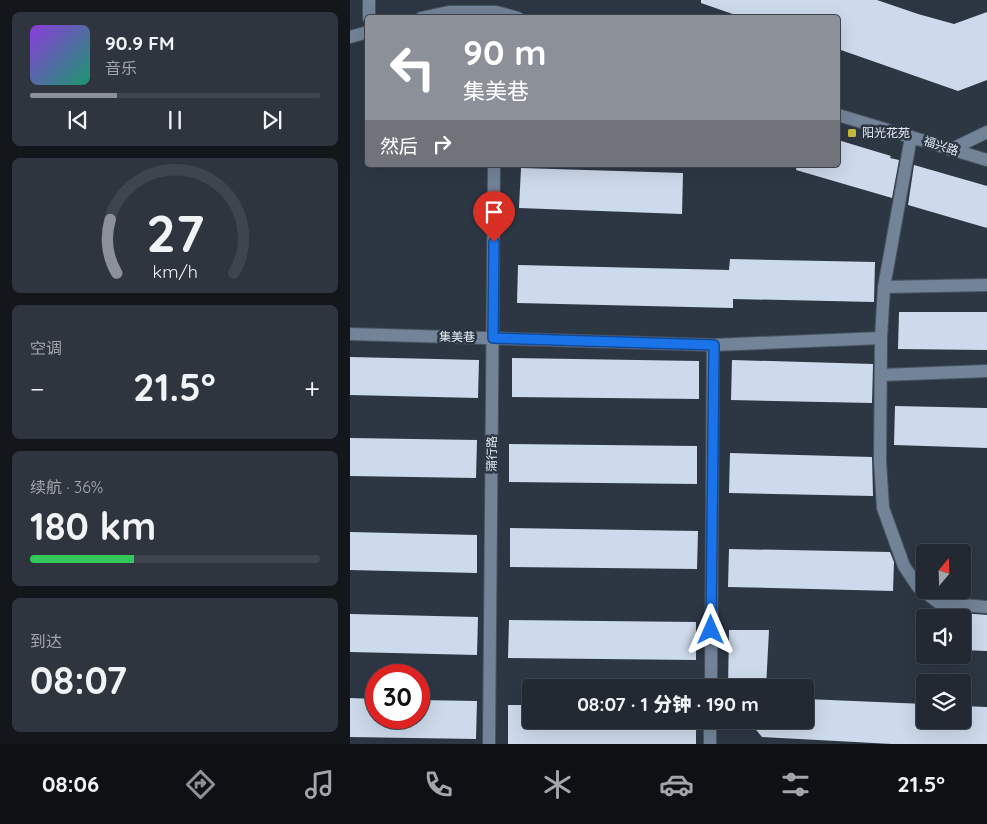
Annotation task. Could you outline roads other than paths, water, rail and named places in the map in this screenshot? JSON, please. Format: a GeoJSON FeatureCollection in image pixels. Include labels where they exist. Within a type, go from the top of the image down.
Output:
{"type":"FeatureCollection","features":[{"type":"Feature","properties":{"kind":"street"},"geometry":{"type":"LineString","coordinates":[[369,0],[369,15]]}},
{"type":"Feature","properties":{"kind":"street"},"geometry":{"type":"LineString","coordinates":[[435,15],[449,12],[496,10],[510,15]]}},
{"type":"Feature","properties":{"kind":"street"},"geometry":{"type":"LineString","coordinates":[[350,37],[365,33]]}},
{"type":"Feature","properties":{"kind":"street","name":"福兴路"},"geometry":{"type":"LineString","coordinates":[[840,116],[987,160]]}},
{"type":"Feature","properties":{"kind":"street"},"geometry":{"type":"LineString","coordinates":[[950,150],[987,132]]}},
{"type":"Feature","properties":{"kind":"street"},"geometry":{"type":"LineString","coordinates":[[911,137],[884,287],[881,338],[880,461],[883,508],[904,566],[918,587],[939,603],[987,607]]}},
{"type":"Feature","properties":{"kind":"street","name":"蒲行路"},"geometry":{"type":"LineString","coordinates":[[489,744],[494,167]]}},
{"type":"Feature","properties":{"kind":"street"},"geometry":{"type":"LineString","coordinates":[[884,287],[987,285]]}},
{"type":"Feature","properties":{"kind":"street","name":"集美巷"},"geometry":{"type":"LineString","coordinates":[[350,334],[714,345],[881,338]]}},
{"type":"Feature","properties":{"kind":"street"},"geometry":{"type":"LineString","coordinates":[[710,679],[714,345]]}},
{"type":"Feature","properties":{"kind":"street"},"geometry":{"type":"LineString","coordinates":[[881,375],[987,371]]}},
{"type":"Feature","properties":{"kind":"street"},"geometry":{"type":"LineString","coordinates":[[710,729],[710,744]]}},
{"type":"Feature","properties":{"kind":"place","name":"阳光花苑"},"geometry":{"type":"Point","coordinates":[852,133]}}]}
